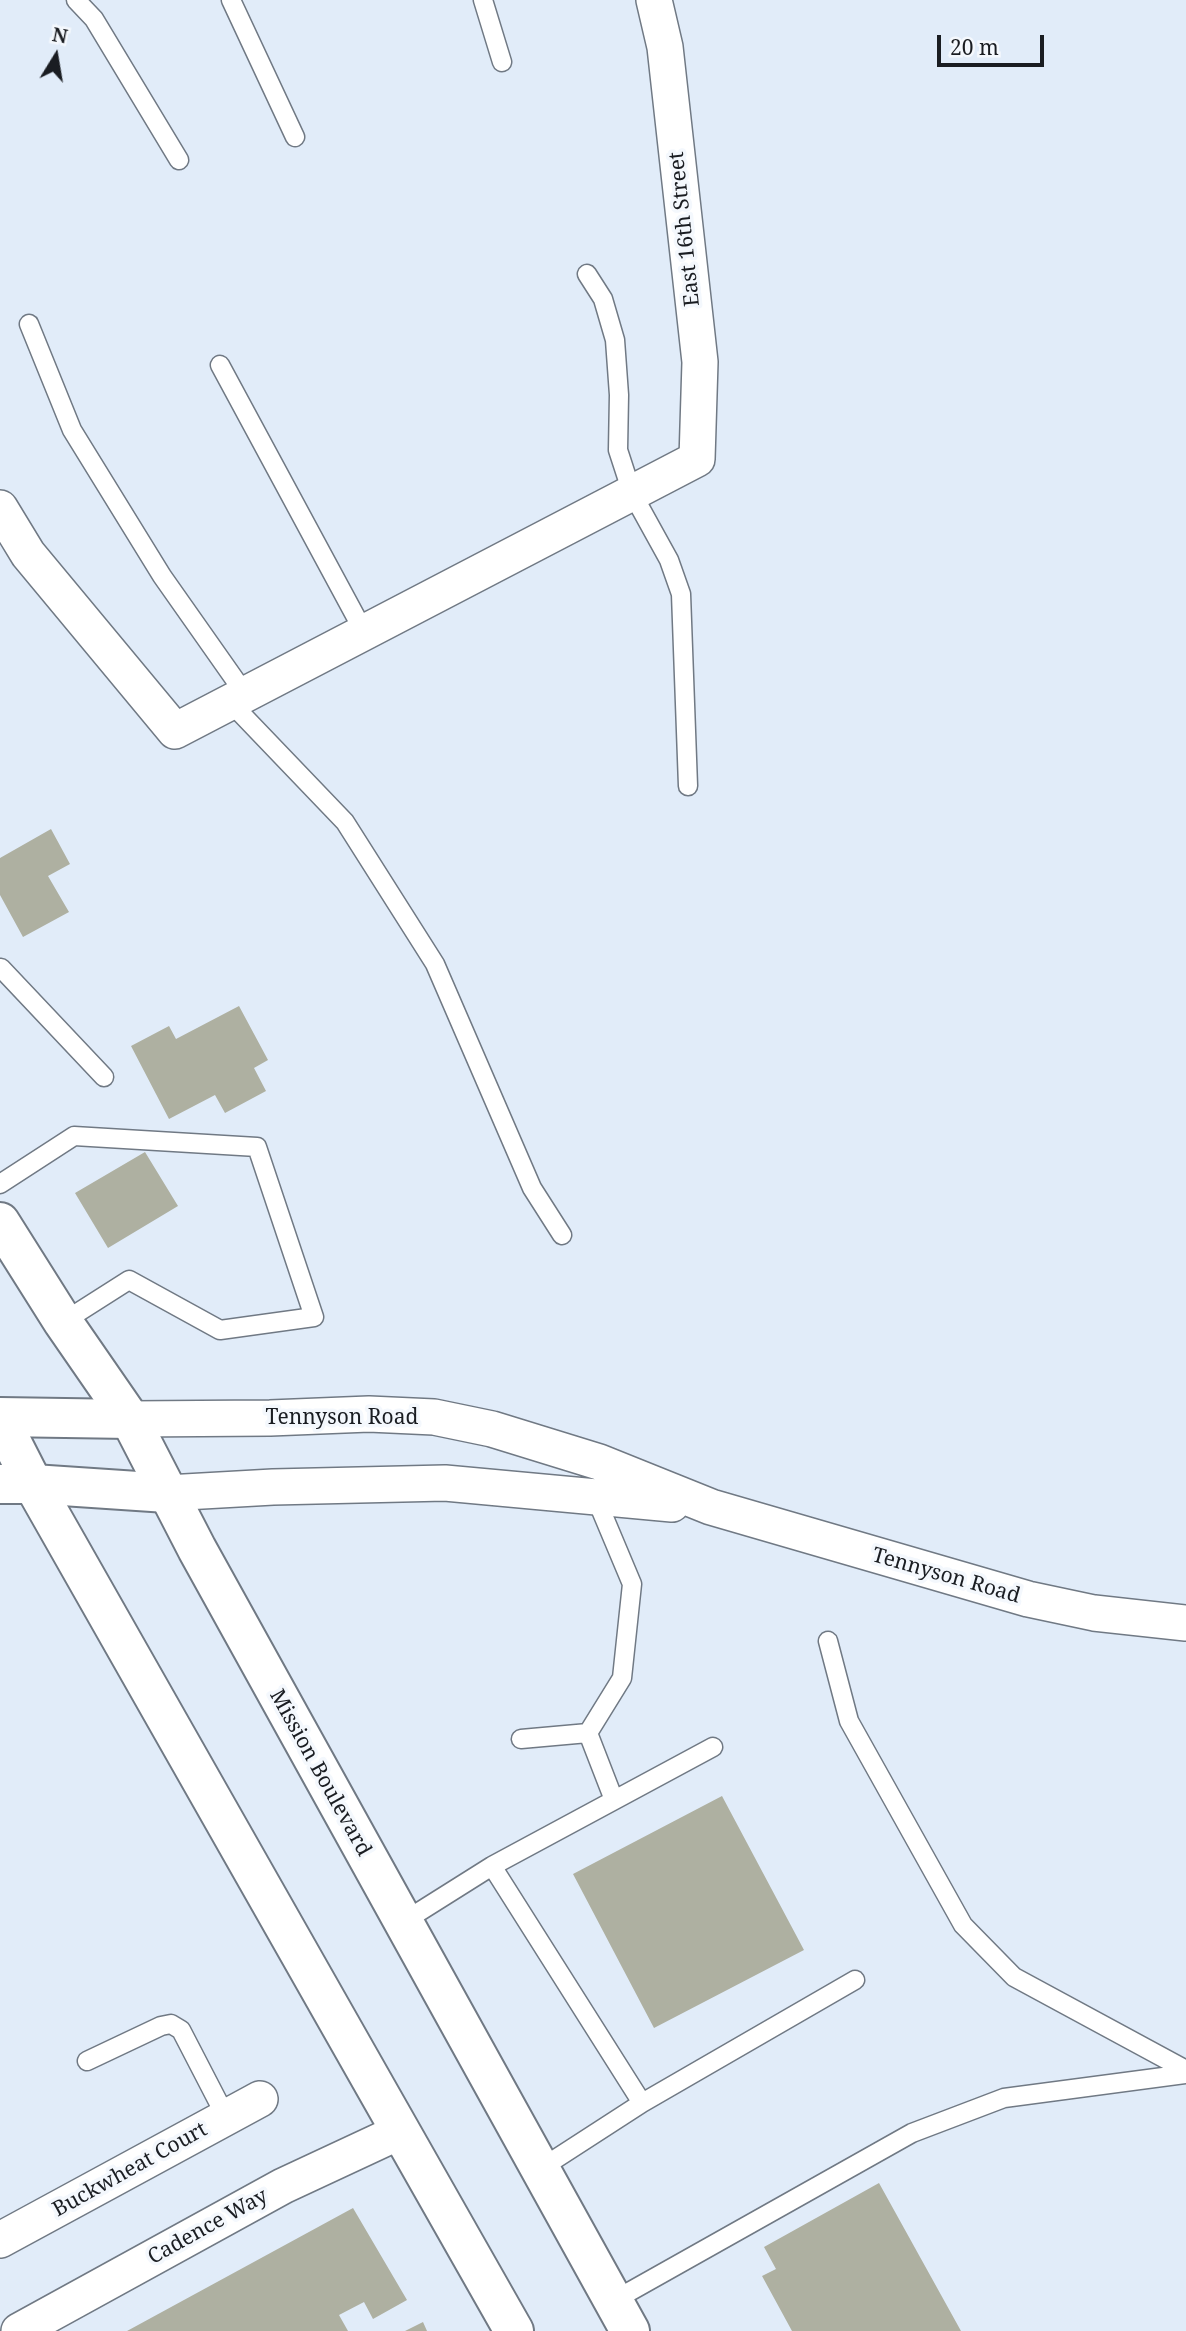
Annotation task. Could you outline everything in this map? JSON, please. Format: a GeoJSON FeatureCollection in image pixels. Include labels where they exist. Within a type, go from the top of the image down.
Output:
{"type":"FeatureCollection","features":[{"type":"Feature","properties":{"kind":"main road","name":"Mission Boulevard"},"geometry":{"type":"LineString","coordinates":[[0,1222],[63,1322],[130,1419],[167,1493],[622,2316]]}},
{"type":"Feature","properties":{"kind":"main road","name":"Tennyson Road"},"geometry":{"type":"LineString","coordinates":[[0,1418],[130,1419]]}},
{"type":"Feature","properties":{"kind":"main road"},"geometry":{"type":"LineString","coordinates":[[0,1418],[16,1484],[401,2132],[514,2331]]}},
{"type":"Feature","properties":{"kind":"main road","name":"Tennyson Road"},"geometry":{"type":"LineString","coordinates":[[16,1484],[167,1493]]}},
{"type":"Feature","properties":{"kind":"street","name":"East 16th Street"},"geometry":{"type":"LineString","coordinates":[[632,493],[697,459],[700,362],[665,47],[654,0]]}},
{"type":"Feature","properties":{"kind":"street"},"geometry":{"type":"LineString","coordinates":[[0,508],[28,554],[175,731],[632,493]]}},
{"type":"Feature","properties":{"kind":"street","name":"Tennyson Road"},"geometry":{"type":"LineString","coordinates":[[130,1419],[369,1414],[434,1417],[492,1429],[598,1462],[711,1507],[1028,1599],[1094,1613],[1186,1622]]}},
{"type":"Feature","properties":{"kind":"street","name":"Tennyson Road"},"geometry":{"type":"LineString","coordinates":[[167,1493],[272,1487],[445,1483],[711,1507]]}},
{"type":"Feature","properties":{"kind":"street","name":"Buckwheat Court"},"geometry":{"type":"LineString","coordinates":[[0,2240],[260,2099]]}},
{"type":"Feature","properties":{"kind":"street","name":"Cadence Way"},"geometry":{"type":"LineString","coordinates":[[19,2331],[283,2186],[401,2132]]}},
{"type":"Feature","properties":{"kind":"lane"},"geometry":{"type":"LineString","coordinates":[[76,0],[94,19],[179,159]]}},
{"type":"Feature","properties":{"kind":"lane"},"geometry":{"type":"LineString","coordinates":[[231,0],[295,137]]}},
{"type":"Feature","properties":{"kind":"lane"},"geometry":{"type":"LineString","coordinates":[[483,0],[502,62]]}},
{"type":"Feature","properties":{"kind":"lane"},"geometry":{"type":"LineString","coordinates":[[587,274],[603,299],[615,340],[619,395],[618,450],[632,493],[669,560],[681,594],[688,786]]}},
{"type":"Feature","properties":{"kind":"lane"},"geometry":{"type":"LineString","coordinates":[[29,324],[72,430],[238,698],[345,822],[435,964],[532,1188],[562,1234]]}},
{"type":"Feature","properties":{"kind":"lane"},"geometry":{"type":"LineString","coordinates":[[220,365],[364,632]]}},
{"type":"Feature","properties":{"kind":"lane"},"geometry":{"type":"LineString","coordinates":[[1,968],[104,1077]]}},
{"type":"Feature","properties":{"kind":"lane"},"geometry":{"type":"LineString","coordinates":[[0,1184],[74,1136],[257,1147],[314,1317],[219,1330],[129,1280],[63,1322]]}},
{"type":"Feature","properties":{"kind":"lane"},"geometry":{"type":"LineString","coordinates":[[587,1733],[622,1678],[632,1584],[595,1496]]}},
{"type":"Feature","properties":{"kind":"lane"},"geometry":{"type":"LineString","coordinates":[[828,1641],[849,1721],[962,1925],[1014,1977],[1186,2072]]}},
{"type":"Feature","properties":{"kind":"lane"},"geometry":{"type":"LineString","coordinates":[[521,1739],[587,1733]]}},
{"type":"Feature","properties":{"kind":"lane"},"geometry":{"type":"LineString","coordinates":[[587,1733],[614,1800]]}},
{"type":"Feature","properties":{"kind":"lane"},"geometry":{"type":"LineString","coordinates":[[403,1922],[492,1866],[713,1747]]}},
{"type":"Feature","properties":{"kind":"lane"},"geometry":{"type":"LineString","coordinates":[[492,1866],[642,2103]]}},
{"type":"Feature","properties":{"kind":"lane"},"geometry":{"type":"LineString","coordinates":[[540,2169],[642,2103],[855,1980]]}},
{"type":"Feature","properties":{"kind":"lane"},"geometry":{"type":"LineString","coordinates":[[88,2062],[161,2026],[171,2024],[181,2030],[226,2117]]}},
{"type":"Feature","properties":{"kind":"lane"},"geometry":{"type":"LineString","coordinates":[[622,2316],[912,2133],[1004,2098],[1186,2072]]}},
{"type":"Feature","properties":{"kind":"building"},"geometry":{"type":"Polygon","coordinates":[[[51,829],[70,864],[48,876],[69,912],[23,937],[0,895],[0,858],[51,829]]]}},
{"type":"Feature","properties":{"kind":"building"},"geometry":{"type":"Polygon","coordinates":[[[239,1006],[268,1060],[254,1068],[266,1091],[225,1113],[215,1095],[169,1119],[131,1046],[169,1026],[176,1039],[239,1006]]]}},
{"type":"Feature","properties":{"kind":"building"},"geometry":{"type":"Polygon","coordinates":[[[145,1152],[178,1206],[108,1248],[75,1193],[145,1152]]]}},
{"type":"Feature","properties":{"kind":"building"},"geometry":{"type":"Polygon","coordinates":[[[722,1796],[804,1950],[654,2028],[573,1874],[722,1796]]]}},
{"type":"Feature","properties":{"kind":"building"},"geometry":{"type":"Polygon","coordinates":[[[879,2183],[961,2331],[792,2331],[762,2276],[776,2269],[764,2247],[879,2183]]]}},
{"type":"Feature","properties":{"kind":"building"},"geometry":{"type":"Polygon","coordinates":[[[353,2208],[407,2300],[373,2319],[364,2302],[339,2315],[348,2331],[127,2331],[353,2208]]]}},
{"type":"Feature","properties":{"kind":"building"},"geometry":{"type":"Polygon","coordinates":[[[423,2322],[427,2331],[405,2331],[423,2322]]]}}]}
